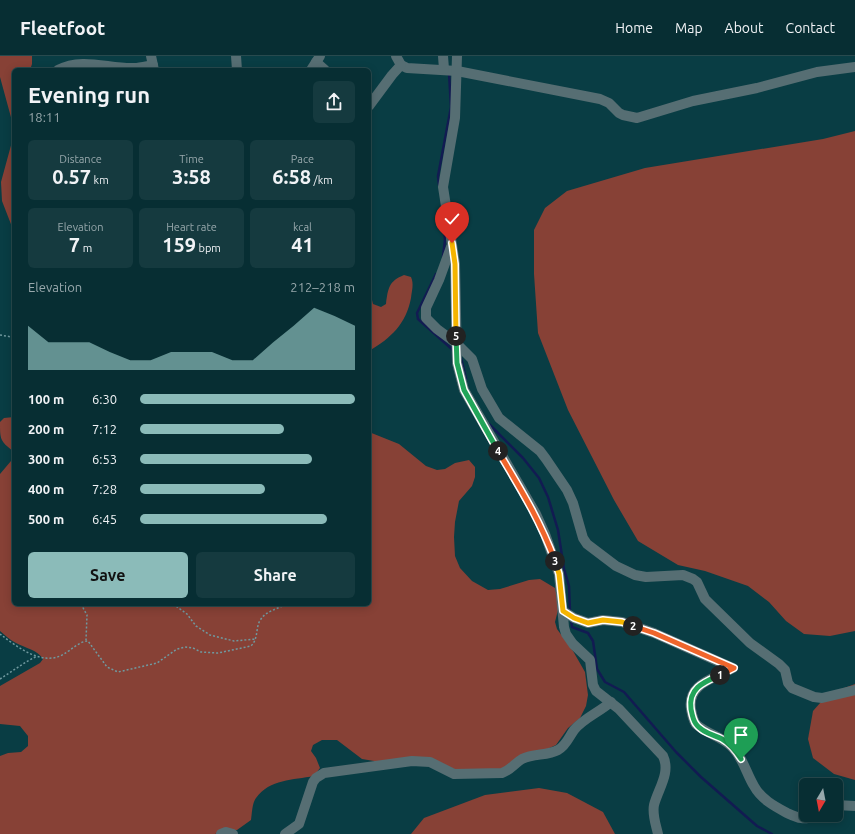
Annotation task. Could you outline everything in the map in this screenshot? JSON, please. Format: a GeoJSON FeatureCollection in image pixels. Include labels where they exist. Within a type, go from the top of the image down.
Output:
{"type":"FeatureCollection","features":[{"type":"Feature","properties":{"kind":"street"},"geometry":{"type":"LineString","coordinates":[[236,56],[237,68]]}},
{"type":"Feature","properties":{"kind":"street"},"geometry":{"type":"LineString","coordinates":[[396,56],[401,66]]}},
{"type":"Feature","properties":{"kind":"street"},"geometry":{"type":"LineString","coordinates":[[443,56],[450,70],[454,118],[443,187],[456,277],[456,349],[464,390],[536,514],[545,534],[559,574],[566,634],[573,644],[590,660],[593,685],[596,691],[611,702],[629,719],[665,760],[663,780],[654,812],[658,834]]}},
{"type":"Feature","properties":{"kind":"street"},"geometry":{"type":"LineString","coordinates":[[450,70],[457,56]]}},
{"type":"Feature","properties":{"kind":"street"},"geometry":{"type":"LineString","coordinates":[[63,68],[88,63],[134,68],[153,64]]}},
{"type":"Feature","properties":{"kind":"street"},"geometry":{"type":"LineString","coordinates":[[401,66],[410,68],[450,70],[600,98],[609,103],[619,113],[637,118],[693,101],[757,88],[817,72],[855,67]]}},
{"type":"Feature","properties":{"kind":"street"},"geometry":{"type":"LineString","coordinates":[[371,103],[392,75],[401,66]]}},
{"type":"Feature","properties":{"kind":"street"},"geometry":{"type":"LineString","coordinates":[[452,243],[439,280],[426,308],[425,314],[428,321],[456,349],[472,359],[482,389],[499,418],[540,451],[568,490],[583,538],[594,551],[616,566],[635,575],[646,577],[682,575],[693,579],[697,582],[705,599],[709,603],[750,642],[785,670],[788,683],[792,688],[814,697],[822,698],[855,690]]}},
{"type":"Feature","properties":{"kind":"street"},"geometry":{"type":"LineString","coordinates":[[563,611],[574,618],[588,623],[603,620],[622,622],[654,633],[734,668],[699,686],[693,693],[690,703],[692,715],[696,724],[732,747],[741,759],[754,787],[772,805],[799,818]]}},
{"type":"Feature","properties":{"kind":"street"},"geometry":{"type":"LineString","coordinates":[[285,834],[299,824],[313,782],[324,773],[412,760],[430,762],[454,774],[502,773],[509,770],[526,757],[553,752],[560,749],[582,722],[611,702]]}},
{"type":"Feature","properties":{"kind":"street"},"geometry":{"type":"LineString","coordinates":[[843,805],[855,806]]}},
{"type":"Feature","properties":{"kind":"street"},"geometry":{"type":"LineString","coordinates":[[221,834],[226,832],[233,834]]}},
{"type":"Feature","properties":{"kind":"path"},"geometry":{"type":"LineString","coordinates":[[0,335],[12,337]]}},
{"type":"Feature","properties":{"kind":"path"},"geometry":{"type":"LineString","coordinates":[[81,606],[87,615],[86,640]]}},
{"type":"Feature","properties":{"kind":"path"},"geometry":{"type":"LineString","coordinates":[[176,606],[187,614],[196,626],[210,635],[234,641],[256,638]]}},
{"type":"Feature","properties":{"kind":"path"},"geometry":{"type":"LineString","coordinates":[[86,640],[91,643],[107,666],[118,672],[157,663],[180,648],[189,646],[201,652],[218,653],[251,646],[256,638],[258,626],[262,617],[282,606]]}},
{"type":"Feature","properties":{"kind":"path"},"geometry":{"type":"LineString","coordinates":[[0,634],[13,644],[38,656],[54,659],[86,640]]}},
{"type":"Feature","properties":{"kind":"path"},"geometry":{"type":"LineString","coordinates":[[0,679],[38,656]]}},
{"type":"Feature","properties":{"kind":"shaded area"},"geometry":{"type":"Polygon","coordinates":[[[0,56],[32,56],[31,68],[12,68],[12,121],[0,77],[0,56]]]}},
{"type":"Feature","properties":{"kind":"shaded area"},"geometry":{"type":"Polygon","coordinates":[[[855,131],[855,631],[830,636],[804,634],[786,621],[769,602],[748,586],[705,571],[678,565],[638,541],[614,500],[568,410],[538,333],[534,274],[534,230],[545,208],[567,191],[645,168],[823,139],[855,131]]]}},
{"type":"Feature","properties":{"kind":"shaded area"},"geometry":{"type":"Polygon","coordinates":[[[12,142],[12,227],[2,201],[1,182],[12,142]]]}},
{"type":"Feature","properties":{"kind":"shaded area"},"geometry":{"type":"Polygon","coordinates":[[[404,275],[411,277],[412,280],[413,285],[409,307],[401,323],[391,335],[371,350],[371,296],[373,304],[381,307],[386,304],[390,286],[399,277],[404,275]]]}},
{"type":"Feature","properties":{"kind":"shaded area"},"geometry":{"type":"Polygon","coordinates":[[[12,417],[12,450],[3,442],[0,432],[0,422],[4,418],[12,417]]]}},
{"type":"Feature","properties":{"kind":"shaded area"},"geometry":{"type":"Polygon","coordinates":[[[371,433],[399,444],[426,466],[437,470],[445,469],[455,463],[469,460],[475,467],[475,477],[472,486],[459,501],[455,522],[455,556],[460,568],[472,581],[488,590],[500,589],[529,580],[540,579],[555,588],[559,606],[555,622],[557,629],[573,651],[585,672],[588,695],[586,706],[580,718],[568,728],[556,745],[501,770],[457,770],[443,765],[380,762],[362,759],[337,740],[322,740],[313,745],[311,751],[320,768],[314,776],[282,781],[268,787],[256,798],[251,820],[237,830],[225,830],[215,834],[0,834],[0,756],[8,753],[21,752],[28,746],[28,736],[20,726],[0,724],[0,686],[40,663],[43,659],[38,653],[14,642],[0,631],[0,474],[11,461],[12,456],[12,606],[371,606],[371,433]]]}},
{"type":"Feature","properties":{"kind":"shaded area"},"geometry":{"type":"Polygon","coordinates":[[[855,684],[855,780],[834,774],[813,758],[808,739],[813,711],[828,694],[855,684]]]}},
{"type":"Feature","properties":{"kind":"shaded area"},"geometry":{"type":"Polygon","coordinates":[[[539,788],[567,793],[603,812],[615,834],[411,834],[424,818],[485,795],[539,788]]]}},
{"type":"Feature","properties":{"kind":"waterway"},"geometry":{"type":"LineString","coordinates":[[439,185],[438,176],[451,107],[449,73]]}},
{"type":"Feature","properties":{"kind":"waterway"},"geometry":{"type":"LineString","coordinates":[[443,257],[445,240],[444,224]]}},
{"type":"Feature","properties":{"kind":"waterway"},"geometry":{"type":"LineString","coordinates":[[436,274],[417,313],[418,319],[454,351]]}},
{"type":"Feature","properties":{"kind":"waterway"},"geometry":{"type":"LineString","coordinates":[[461,358],[466,379]]}},
{"type":"Feature","properties":{"kind":"waterway"},"geometry":{"type":"LineString","coordinates":[[489,424],[523,458],[539,478],[548,497],[558,530],[564,569],[569,586],[570,612]]}},
{"type":"Feature","properties":{"kind":"waterway"},"geometry":{"type":"LineString","coordinates":[[571,619],[572,627],[588,633],[593,641],[597,669],[605,682],[624,692],[676,752],[701,777],[757,826],[772,834]]}},
{"type":"Feature","properties":{"kind":"route"},"geometry":{"type":"LineString","coordinates":[[452,243],[455,264],[457,363],[460,378],[464,390],[536,514],[545,534],[559,574],[563,611],[574,618],[588,623],[603,620],[622,622],[654,633],[734,668],[699,686],[693,693],[690,703],[692,715],[696,724],[732,747],[741,759]]}}]}
